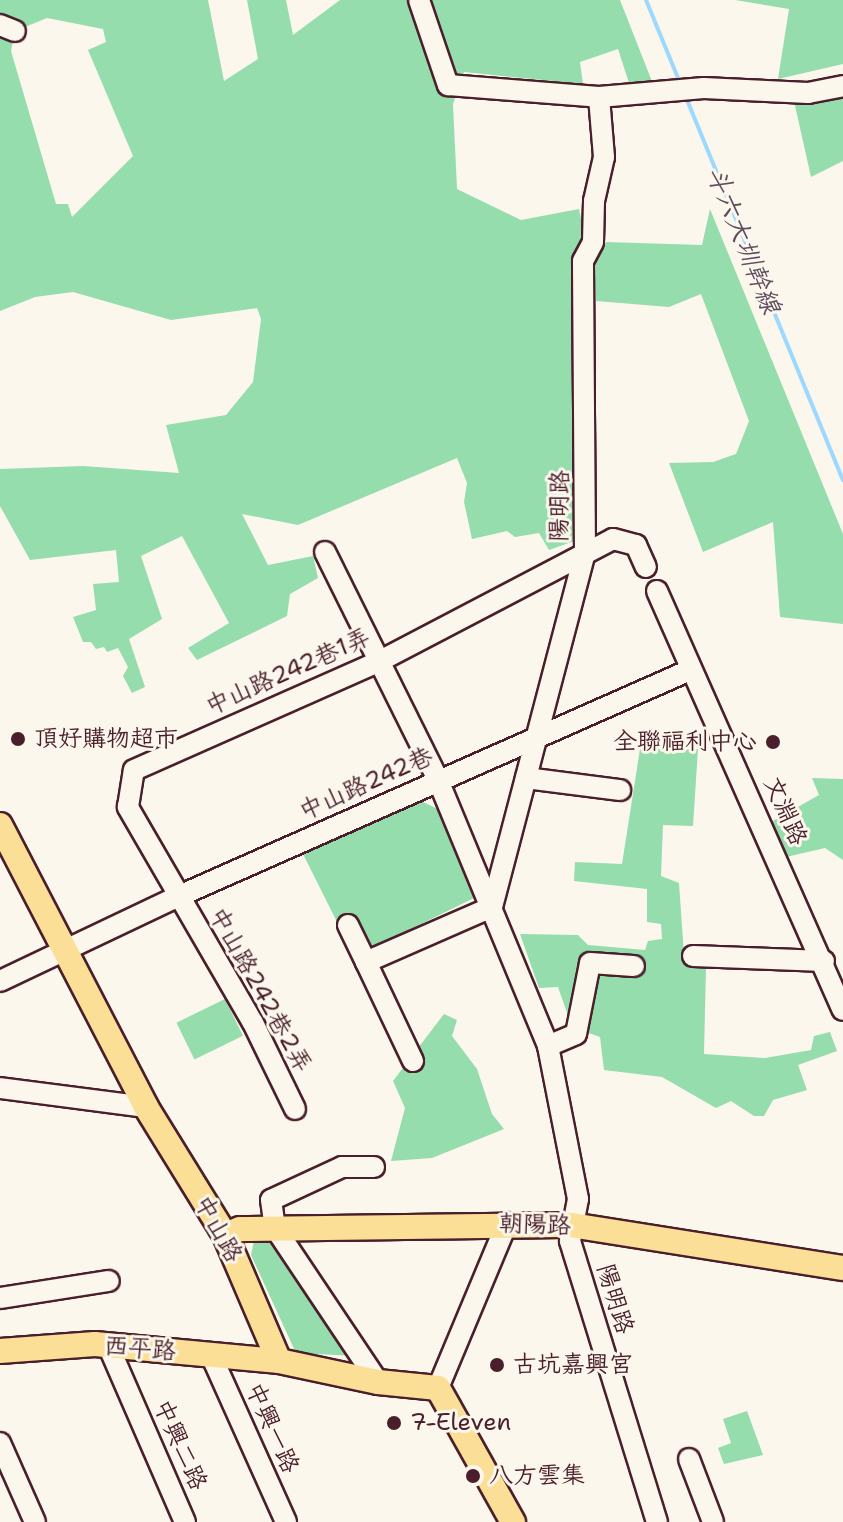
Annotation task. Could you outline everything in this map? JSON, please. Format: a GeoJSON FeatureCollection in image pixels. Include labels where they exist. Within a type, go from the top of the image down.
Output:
{"type":"FeatureCollection","features":[{"type":"Feature","properties":{"kind":"main road","name":"中山路"},"geometry":{"type":"LineString","coordinates":[[0,825],[146,1107],[225,1235],[279,1361]]}},
{"type":"Feature","properties":{"kind":"main road","name":"朝陽路"},"geometry":{"type":"LineString","coordinates":[[225,1235],[240,1229],[507,1223],[571,1225],[843,1268]]}},
{"type":"Feature","properties":{"kind":"main road","name":"西平路"},"geometry":{"type":"LineString","coordinates":[[0,1351],[108,1345],[279,1361]]}},
{"type":"Feature","properties":{"kind":"main road"},"geometry":{"type":"LineString","coordinates":[[279,1361],[378,1382],[438,1388],[513,1522]]}},
{"type":"Feature","properties":{"kind":"street"},"geometry":{"type":"LineString","coordinates":[[419,0],[448,85],[599,97],[704,88],[808,93],[843,86]]}},
{"type":"Feature","properties":{"kind":"street","name":"陽明路"},"geometry":{"type":"LineString","coordinates":[[492,907],[585,553],[583,261],[593,242],[594,201],[604,157],[599,97]]}},
{"type":"Feature","properties":{"kind":"street","name":"中山路242巷1弄"},"geometry":{"type":"LineString","coordinates":[[179,896],[128,807],[134,770],[378,662],[585,553],[624,539],[636,545],[646,567]]}},
{"type":"Feature","properties":{"kind":"street","name":"陽明路"},"geometry":{"type":"LineString","coordinates":[[325,552],[438,780],[548,1046],[578,1199],[570,1241],[657,1522]]}},
{"type":"Feature","properties":{"kind":"street","name":"文淵路"},"geometry":{"type":"LineString","coordinates":[[657,591],[690,670],[824,961],[843,1010]]}},
{"type":"Feature","properties":{"kind":"street","name":"中山路242巷"},"geometry":{"type":"LineString","coordinates":[[0,981],[179,896],[690,670]]}},
{"type":"Feature","properties":{"kind":"street"},"geometry":{"type":"LineString","coordinates":[[526,778],[620,790]]}},
{"type":"Feature","properties":{"kind":"street","name":"中山路242巷2弄"},"geometry":{"type":"LineString","coordinates":[[179,896],[253,1023],[295,1109]]}},
{"type":"Feature","properties":{"kind":"street"},"geometry":{"type":"LineString","coordinates":[[366,962],[492,907]]}},
{"type":"Feature","properties":{"kind":"street"},"geometry":{"type":"LineString","coordinates":[[348,925],[413,1061]]}},
{"type":"Feature","properties":{"kind":"street"},"geometry":{"type":"LineString","coordinates":[[693,956],[824,961]]}},
{"type":"Feature","properties":{"kind":"street"},"geometry":{"type":"LineString","coordinates":[[548,1046],[576,1034],[590,963],[634,966]]}},
{"type":"Feature","properties":{"kind":"street"},"geometry":{"type":"LineString","coordinates":[[0,1088],[146,1107]]}},
{"type":"Feature","properties":{"kind":"street"},"geometry":{"type":"LineString","coordinates":[[374,1167],[342,1167],[271,1200],[275,1228],[378,1382]]}},
{"type":"Feature","properties":{"kind":"street"},"geometry":{"type":"LineString","coordinates":[[438,1388],[507,1223]]}},
{"type":"Feature","properties":{"kind":"street"},"geometry":{"type":"LineString","coordinates":[[0,1298],[109,1281]]}},
{"type":"Feature","properties":{"kind":"street","name":"中興二路"},"geometry":{"type":"LineString","coordinates":[[108,1345],[185,1522]]}},
{"type":"Feature","properties":{"kind":"street","name":"中興一路"},"geometry":{"type":"LineString","coordinates":[[211,1355],[286,1522]]}},
{"type":"Feature","properties":{"kind":"street"},"geometry":{"type":"LineString","coordinates":[[0,1443],[35,1522]]}},
{"type":"Feature","properties":{"kind":"street"},"geometry":{"type":"LineString","coordinates":[[689,1459],[713,1522]]}},
{"type":"Feature","properties":{"kind":"green space"},"geometry":{"type":"Polygon","coordinates":[[[0,0],[208,0],[224,81],[258,59],[247,0],[286,0],[293,35],[340,0],[620,0],[653,84],[630,86],[618,49],[580,62],[583,84],[464,72],[453,104],[457,189],[521,220],[579,209],[585,238],[577,540],[549,550],[539,533],[515,537],[507,531],[472,539],[464,502],[467,483],[457,458],[298,525],[242,514],[268,565],[313,556],[318,578],[290,594],[287,616],[197,660],[188,648],[229,623],[182,536],[141,556],[162,619],[129,639],[145,687],[132,693],[123,676],[128,667],[118,648],[107,652],[104,647],[96,649],[91,642],[83,642],[73,617],[96,610],[93,584],[119,582],[116,550],[30,560],[0,506],[0,469],[83,466],[179,473],[166,425],[226,415],[253,382],[261,319],[257,308],[171,320],[73,292],[35,297],[0,311],[0,0]],[[47,18],[15,31],[11,51],[56,204],[68,204],[72,217],[133,156],[88,50],[106,42],[103,29],[47,18]]]}},
{"type":"Feature","properties":{"kind":"green space"},"geometry":{"type":"Polygon","coordinates":[[[735,0],[843,0],[843,64],[778,79],[789,9],[735,0]]]}},
{"type":"Feature","properties":{"kind":"green space"},"geometry":{"type":"Polygon","coordinates":[[[843,91],[843,161],[811,177],[794,101],[843,91]]]}},
{"type":"Feature","properties":{"kind":"green space"},"geometry":{"type":"Polygon","coordinates":[[[710,209],[843,534],[843,624],[780,617],[773,522],[703,552],[669,463],[713,462],[736,454],[749,421],[701,294],[669,307],[596,301],[594,265],[606,242],[702,245],[710,209]]]}},
{"type":"Feature","properties":{"kind":"green space"},"geometry":{"type":"Polygon","coordinates":[[[640,749],[698,749],[693,826],[663,825],[661,876],[679,883],[684,955],[706,968],[704,1054],[765,1058],[811,1050],[814,1036],[830,1032],[837,1051],[798,1065],[807,1090],[773,1100],[764,1116],[754,1116],[731,1101],[716,1108],[662,1077],[604,1070],[600,1037],[572,1027],[558,987],[539,988],[520,934],[578,935],[588,945],[645,950],[648,941],[662,939],[661,924],[647,922],[647,889],[574,881],[575,862],[622,864],[640,749]]]}},
{"type":"Feature","properties":{"kind":"green space"},"geometry":{"type":"Polygon","coordinates":[[[812,778],[843,779],[843,860],[825,848],[786,857],[771,822],[819,795],[812,778]]]}},
{"type":"Feature","properties":{"kind":"green space"},"geometry":{"type":"Polygon","coordinates":[[[419,800],[444,812],[476,897],[368,950],[339,926],[301,850],[419,800]]]}},
{"type":"Feature","properties":{"kind":"green space"},"geometry":{"type":"Polygon","coordinates":[[[225,999],[243,1036],[194,1060],[176,1023],[225,999]]]}},
{"type":"Feature","properties":{"kind":"green space"},"geometry":{"type":"Polygon","coordinates":[[[444,1014],[457,1020],[452,1036],[477,1069],[492,1114],[504,1129],[432,1158],[391,1161],[405,1108],[393,1081],[444,1014]]]}},
{"type":"Feature","properties":{"kind":"green space"},"geometry":{"type":"Polygon","coordinates":[[[275,1238],[357,1356],[296,1353],[251,1255],[254,1241],[275,1238]]]}},
{"type":"Feature","properties":{"kind":"green space"},"geometry":{"type":"Polygon","coordinates":[[[747,1411],[763,1455],[724,1464],[718,1448],[731,1443],[723,1419],[747,1411]]]}},
{"type":"Feature","properties":{"kind":"waterway","name":"斗六大圳幹線"},"geometry":{"type":"LineString","coordinates":[[646,0],[680,83]]}},
{"type":"Feature","properties":{"kind":"waterway","name":"斗六大圳幹線"},"geometry":{"type":"LineString","coordinates":[[685,95],[843,480]]}},
{"type":"Feature","properties":{"kind":"place","name":"頂好購物超市"},"geometry":{"type":"Point","coordinates":[18,739]}},
{"type":"Feature","properties":{"kind":"place","name":"全聯福利中心"},"geometry":{"type":"Point","coordinates":[773,742]}},
{"type":"Feature","properties":{"kind":"place","name":"古坑嘉興宮"},"geometry":{"type":"Point","coordinates":[497,1365]}},
{"type":"Feature","properties":{"kind":"place","name":"7-Eleven"},"geometry":{"type":"Point","coordinates":[394,1423]}},
{"type":"Feature","properties":{"kind":"place","name":"八方雲集"},"geometry":{"type":"Point","coordinates":[473,1476]}}]}
